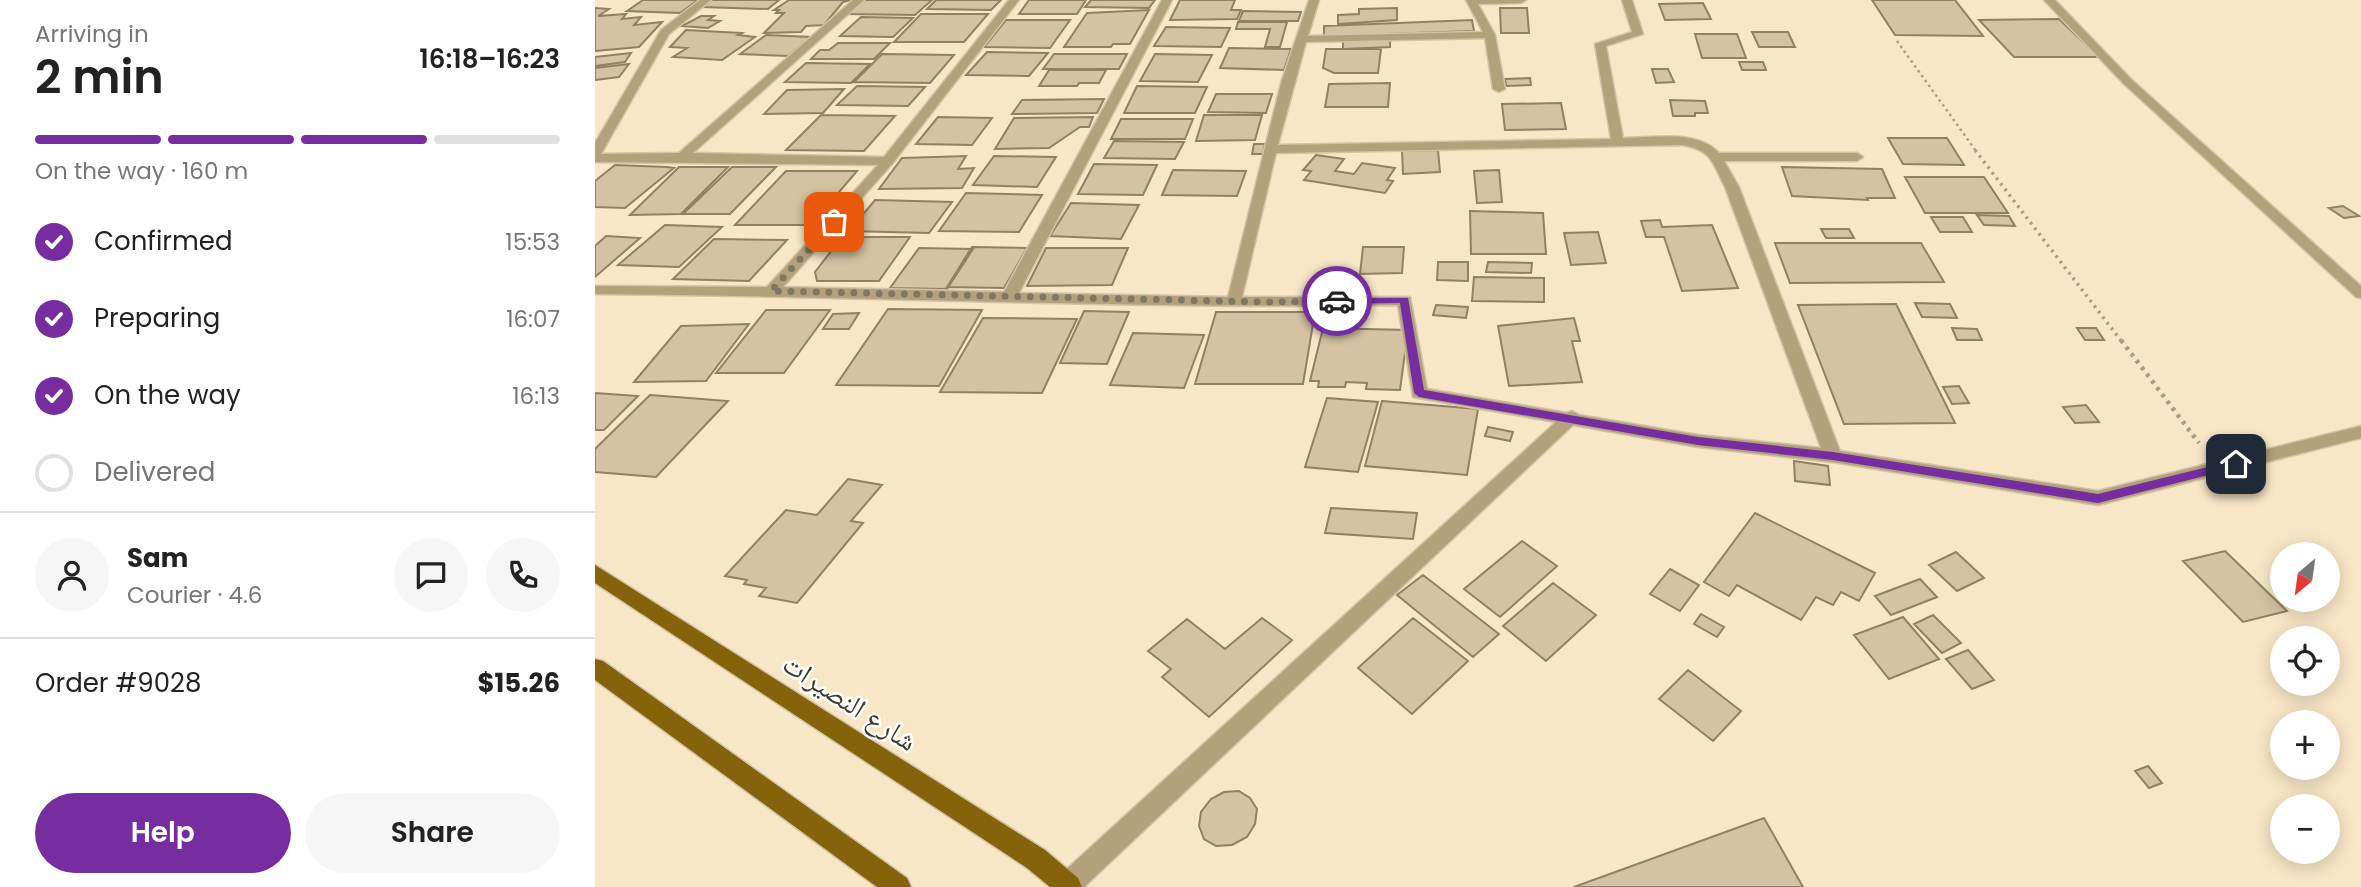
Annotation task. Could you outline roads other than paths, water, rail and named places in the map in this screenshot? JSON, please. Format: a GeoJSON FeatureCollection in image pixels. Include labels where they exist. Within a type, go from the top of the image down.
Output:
{"type":"FeatureCollection","features":[{"type":"Feature","properties":{"kind":"main road","name":"شارع النصيرات"},"geometry":{"type":"LineString","coordinates":[[595,573],[1036,859],[1068,886]]}},
{"type":"Feature","properties":{"kind":"main road"},"geometry":{"type":"LineString","coordinates":[[598,673],[898,887]]}},
{"type":"Feature","properties":{"kind":"street"},"geometry":{"type":"LineString","coordinates":[[706,0],[665,32],[595,156],[888,161]]}},
{"type":"Feature","properties":{"kind":"street"},"geometry":{"type":"LineString","coordinates":[[682,157],[859,0]]}},
{"type":"Feature","properties":{"kind":"street"},"geometry":{"type":"LineString","coordinates":[[771,291],[888,161],[1014,0]]}},
{"type":"Feature","properties":{"kind":"street"},"geometry":{"type":"LineString","coordinates":[[1009,297],[1167,0]]}},
{"type":"Feature","properties":{"kind":"street"},"geometry":{"type":"LineString","coordinates":[[1234,302],[1287,83],[1314,0]]}},
{"type":"Feature","properties":{"kind":"street"},"geometry":{"type":"LineString","coordinates":[[1499,89],[1489,35],[1471,1],[1521,0]]}},
{"type":"Feature","properties":{"kind":"street"},"geometry":{"type":"LineString","coordinates":[[1618,142],[1600,44],[1638,34],[1627,0]]}},
{"type":"Feature","properties":{"kind":"street"},"geometry":{"type":"LineString","coordinates":[[2049,0],[2128,82],[2361,294]]}},
{"type":"Feature","properties":{"kind":"street"},"geometry":{"type":"LineString","coordinates":[[1302,38],[1489,35]]}},
{"type":"Feature","properties":{"kind":"street"},"geometry":{"type":"LineString","coordinates":[[1270,149],[1682,141],[1705,145],[1716,157],[1733,187],[1833,456]]}},
{"type":"Feature","properties":{"kind":"street"},"geometry":{"type":"LineString","coordinates":[[1716,157],[1857,158]]}},
{"type":"Feature","properties":{"kind":"street"},"geometry":{"type":"LineString","coordinates":[[595,290],[771,291],[1234,302],[1405,300],[1419,393],[1572,417],[1698,441],[1833,456],[2098,498],[2361,432]]}},
{"type":"Feature","properties":{"kind":"street"},"geometry":{"type":"LineString","coordinates":[[1068,886],[1572,417]]}}]}
